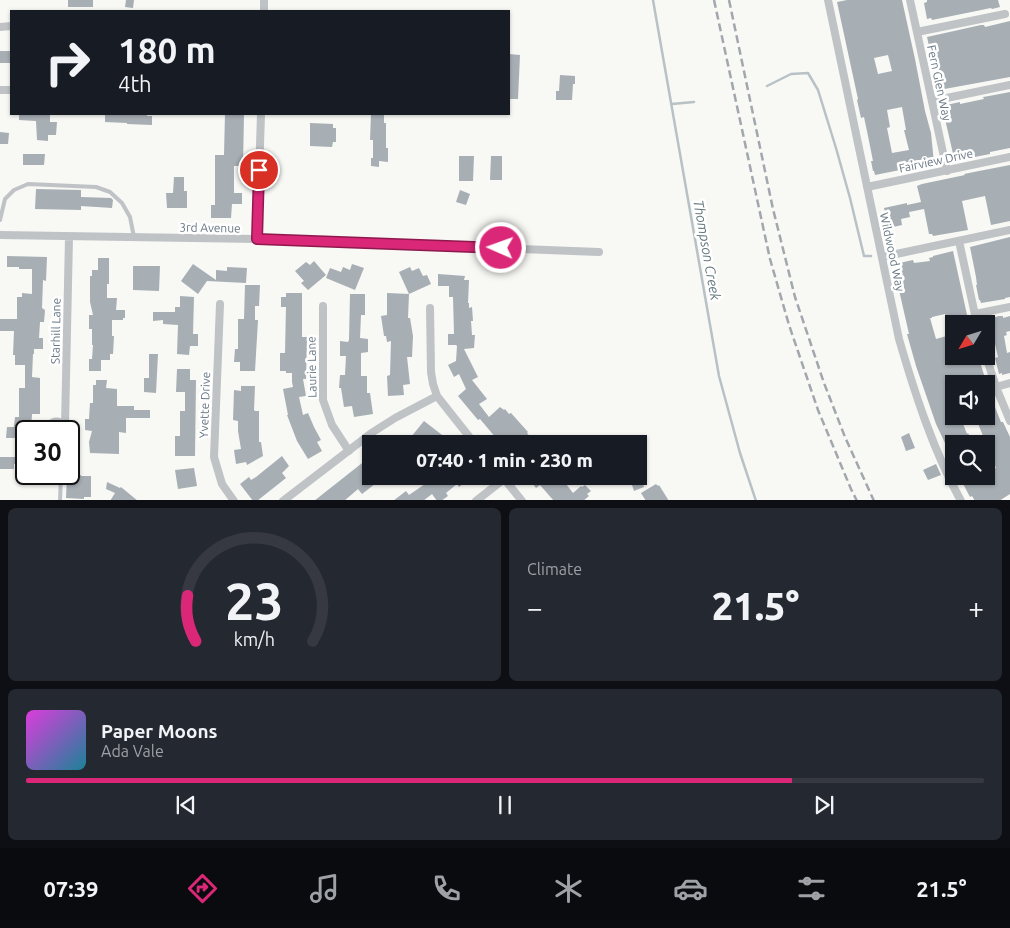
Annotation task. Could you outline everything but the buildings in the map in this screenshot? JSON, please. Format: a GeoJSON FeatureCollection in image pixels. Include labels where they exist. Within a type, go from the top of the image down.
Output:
{"type":"FeatureCollection","features":[{"type":"Feature","properties":{"kind":"street","name":"Wildwood Way"},"geometry":{"type":"LineString","coordinates":[[828,0],[899,339],[911,380],[939,457],[961,500]]}},
{"type":"Feature","properties":{"kind":"street","name":"Fern Glen Way"},"geometry":{"type":"LineString","coordinates":[[910,0],[947,170]]}},
{"type":"Feature","properties":{"kind":"street"},"geometry":{"type":"LineString","coordinates":[[917,32],[1005,14]]}},
{"type":"Feature","properties":{"kind":"street"},"geometry":{"type":"LineString","coordinates":[[932,101],[1010,85]]}},
{"type":"Feature","properties":{"kind":"street"},"geometry":{"type":"LineString","coordinates":[[257,239],[261,115]]}},
{"type":"Feature","properties":{"kind":"street","name":"Fairview Drive"},"geometry":{"type":"LineString","coordinates":[[867,187],[1010,157]]}},
{"type":"Feature","properties":{"kind":"street"},"geometry":{"type":"LineString","coordinates":[[882,257],[1010,230]]}},
{"type":"Feature","properties":{"kind":"street","name":"3rd Avenue"},"geometry":{"type":"LineString","coordinates":[[0,235],[257,239],[600,252]]}},
{"type":"Feature","properties":{"kind":"street","name":"Starhill Lane"},"geometry":{"type":"LineString","coordinates":[[65,420],[69,237]]}},
{"type":"Feature","properties":{"kind":"street"},"geometry":{"type":"LineString","coordinates":[[959,241],[975,314],[1010,307]]}},
{"type":"Feature","properties":{"kind":"street","name":"Yvette Drive"},"geometry":{"type":"LineString","coordinates":[[220,304],[214,457],[222,484],[234,500]]}},
{"type":"Feature","properties":{"kind":"street","name":"Laurie Lane"},"geometry":{"type":"LineString","coordinates":[[323,306],[323,400],[332,425],[349,451]]}},
{"type":"Feature","properties":{"kind":"street"},"geometry":{"type":"LineString","coordinates":[[430,308],[430,372],[437,396],[468,435]]}},
{"type":"Feature","properties":{"kind":"street"},"geometry":{"type":"LineString","coordinates":[[989,365],[1010,421]]}},
{"type":"Feature","properties":{"kind":"street"},"geometry":{"type":"LineString","coordinates":[[996,387],[1010,383]]}},
{"type":"Feature","properties":{"kind":"street"},"geometry":{"type":"LineString","coordinates":[[283,500],[373,432],[437,396]]}},
{"type":"Feature","properties":{"kind":"street"},"geometry":{"type":"LineString","coordinates":[[476,500],[494,485]]}},
{"type":"Feature","properties":{"kind":"street"},"geometry":{"type":"LineString","coordinates":[[510,485],[522,500]]}},
{"type":"Feature","properties":{"kind":"lane"},"geometry":{"type":"LineString","coordinates":[[0,220],[6,199],[14,190],[28,184],[96,187],[110,192],[122,203],[130,217],[134,238]]}},
{"type":"Feature","properties":{"kind":"lane"},"geometry":{"type":"LineString","coordinates":[[60,500],[61,485]]}},
{"type":"Feature","properties":{"kind":"waterway","name":"Thompson Creek"},"geometry":{"type":"LineString","coordinates":[[653,0],[719,376],[740,453],[756,500]]}},
{"type":"Feature","properties":{"kind":"waterway"},"geometry":{"type":"LineString","coordinates":[[767,86],[791,74],[808,73],[818,90],[836,148],[864,256],[871,256]]}},
{"type":"Feature","properties":{"kind":"waterway"},"geometry":{"type":"LineString","coordinates":[[672,104],[694,102]]}},
{"type":"Feature","properties":{"kind":"railway"},"geometry":{"type":"LineString","coordinates":[[714,0],[770,259],[789,325],[818,410],[856,500]]}},
{"type":"Feature","properties":{"kind":"railway"},"geometry":{"type":"LineString","coordinates":[[729,0],[773,209],[795,297],[824,383],[845,437],[874,500]]}},
{"type":"Feature","properties":{"kind":"route"},"geometry":{"type":"LineString","coordinates":[[259,170],[257,239],[501,248]]}}]}
